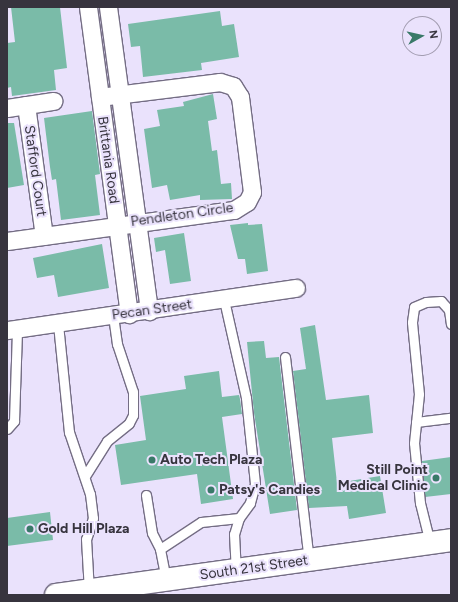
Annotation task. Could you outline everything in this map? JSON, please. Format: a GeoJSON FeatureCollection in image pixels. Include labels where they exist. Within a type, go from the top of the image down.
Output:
{"type":"FeatureCollection","features":[{"type":"Feature","properties":{"kind":"main road","name":"South 21st Street"},"geometry":{"type":"LineString","coordinates":[[56,595],[441,541]]}},
{"type":"Feature","properties":{"kind":"street","name":"Brittania Road"},"geometry":{"type":"LineString","coordinates":[[88,7],[117,225],[121,315]]}},
{"type":"Feature","properties":{"kind":"street","name":"Brittania Road"},"geometry":{"type":"LineString","coordinates":[[108,7],[149,311]]}},
{"type":"Feature","properties":{"kind":"street","name":"Pendleton Circle"},"geometry":{"type":"LineString","coordinates":[[7,241],[137,222],[234,210],[247,202],[252,192],[240,97],[233,86],[220,82],[100,97]]}},
{"type":"Feature","properties":{"kind":"street","name":"Stafford Court"},"geometry":{"type":"LineString","coordinates":[[7,108],[53,101]]}},
{"type":"Feature","properties":{"kind":"street","name":"Stafford Court"},"geometry":{"type":"LineString","coordinates":[[26,105],[44,236]]}},
{"type":"Feature","properties":{"kind":"street","name":"Pecan Street"},"geometry":{"type":"LineString","coordinates":[[12,330],[224,300],[296,288]]}},
{"type":"Feature","properties":{"kind":"lane"},"geometry":{"type":"LineString","coordinates":[[224,300],[246,398],[255,484],[250,503],[239,518],[234,534],[236,570]]}},
{"type":"Feature","properties":{"kind":"lane"},"geometry":{"type":"LineString","coordinates":[[441,541],[420,503],[414,443],[419,394],[412,322],[414,308],[426,302],[441,301],[449,310],[451,324]]}},
{"type":"Feature","properties":{"kind":"lane"},"geometry":{"type":"LineString","coordinates":[[85,476],[107,441],[129,423],[133,415],[133,392],[117,344],[121,315]]}},
{"type":"Feature","properties":{"kind":"lane"},"geometry":{"type":"LineString","coordinates":[[58,324],[69,432],[85,476],[93,518],[86,539],[89,591]]}},
{"type":"Feature","properties":{"kind":"lane"},"geometry":{"type":"LineString","coordinates":[[7,429],[14,422],[12,330]]}},
{"type":"Feature","properties":{"kind":"lane"},"geometry":{"type":"LineString","coordinates":[[285,357],[309,560]]}},
{"type":"Feature","properties":{"kind":"lane"},"geometry":{"type":"LineString","coordinates":[[416,422],[451,418]]}},
{"type":"Feature","properties":{"kind":"lane"},"geometry":{"type":"LineString","coordinates":[[146,495],[152,533],[160,549],[166,580]]}},
{"type":"Feature","properties":{"kind":"lane"},"geometry":{"type":"LineString","coordinates":[[160,549],[201,522],[239,518]]}},
{"type":"Feature","properties":{"kind":"building"},"geometry":{"type":"Polygon","coordinates":[[[11,7],[60,7],[67,68],[54,70],[56,90],[12,96],[11,87],[7,88],[7,43],[15,42],[11,7]]]}},
{"type":"Feature","properties":{"kind":"building"},"geometry":{"type":"Polygon","coordinates":[[[220,11],[222,26],[234,24],[239,57],[201,63],[202,70],[143,77],[140,46],[131,47],[128,24],[220,11]]]}},
{"type":"Feature","properties":{"kind":"building"},"geometry":{"type":"Polygon","coordinates":[[[213,94],[217,119],[208,121],[212,151],[217,150],[221,184],[231,183],[232,199],[200,200],[200,195],[170,200],[167,185],[152,188],[144,129],[160,126],[157,110],[184,106],[183,102],[213,94]]]}},
{"type":"Feature","properties":{"kind":"building"},"geometry":{"type":"Polygon","coordinates":[[[92,111],[100,174],[95,175],[100,215],[61,220],[56,179],[52,180],[44,118],[92,111]]]}},
{"type":"Feature","properties":{"kind":"building"},"geometry":{"type":"Polygon","coordinates":[[[7,123],[14,123],[24,185],[7,188],[7,123]]]}},
{"type":"Feature","properties":{"kind":"building"},"geometry":{"type":"Polygon","coordinates":[[[248,223],[248,225],[262,224],[268,271],[247,274],[245,259],[238,259],[230,225],[248,223]]]}},
{"type":"Feature","properties":{"kind":"building"},"geometry":{"type":"Polygon","coordinates":[[[184,233],[191,281],[170,284],[165,250],[156,252],[154,238],[184,233]]]}},
{"type":"Feature","properties":{"kind":"building"},"geometry":{"type":"Polygon","coordinates":[[[102,244],[109,288],[58,297],[54,275],[37,278],[33,258],[102,244]]]}},
{"type":"Feature","properties":{"kind":"building"},"geometry":{"type":"Polygon","coordinates":[[[315,325],[326,400],[369,395],[373,433],[332,438],[337,483],[380,476],[386,513],[349,519],[347,506],[309,508],[293,371],[306,369],[300,328],[315,325]]]}},
{"type":"Feature","properties":{"kind":"building"},"geometry":{"type":"Polygon","coordinates":[[[264,341],[266,358],[279,357],[297,510],[270,514],[254,413],[247,342],[264,341]]]}},
{"type":"Feature","properties":{"kind":"building"},"geometry":{"type":"Polygon","coordinates":[[[219,371],[222,397],[239,395],[242,414],[222,417],[233,499],[201,504],[197,474],[121,485],[115,445],[146,440],[140,396],[186,389],[184,376],[219,371]]]}},
{"type":"Feature","properties":{"kind":"building","name":"Still Point Medical Clinic"},"geometry":{"type":"Polygon","coordinates":[[[451,457],[451,494],[425,497],[422,461],[451,457]]]}},
{"type":"Feature","properties":{"kind":"building","name":"Gold Hill Plaza"},"geometry":{"type":"Polygon","coordinates":[[[50,512],[53,540],[7,546],[7,518],[50,512]]]}},
{"type":"Feature","properties":{"kind":"place","name":"Auto Tech Plaza"},"geometry":{"type":"Point","coordinates":[152,460]}},
{"type":"Feature","properties":{"kind":"place","name":"Still Point Medical Clinic"},"geometry":{"type":"Point","coordinates":[436,478]}},
{"type":"Feature","properties":{"kind":"place","name":"Patsy's Candies"},"geometry":{"type":"Point","coordinates":[211,490]}},
{"type":"Feature","properties":{"kind":"place","name":"Gold Hill Plaza"},"geometry":{"type":"Point","coordinates":[30,529]}}]}
